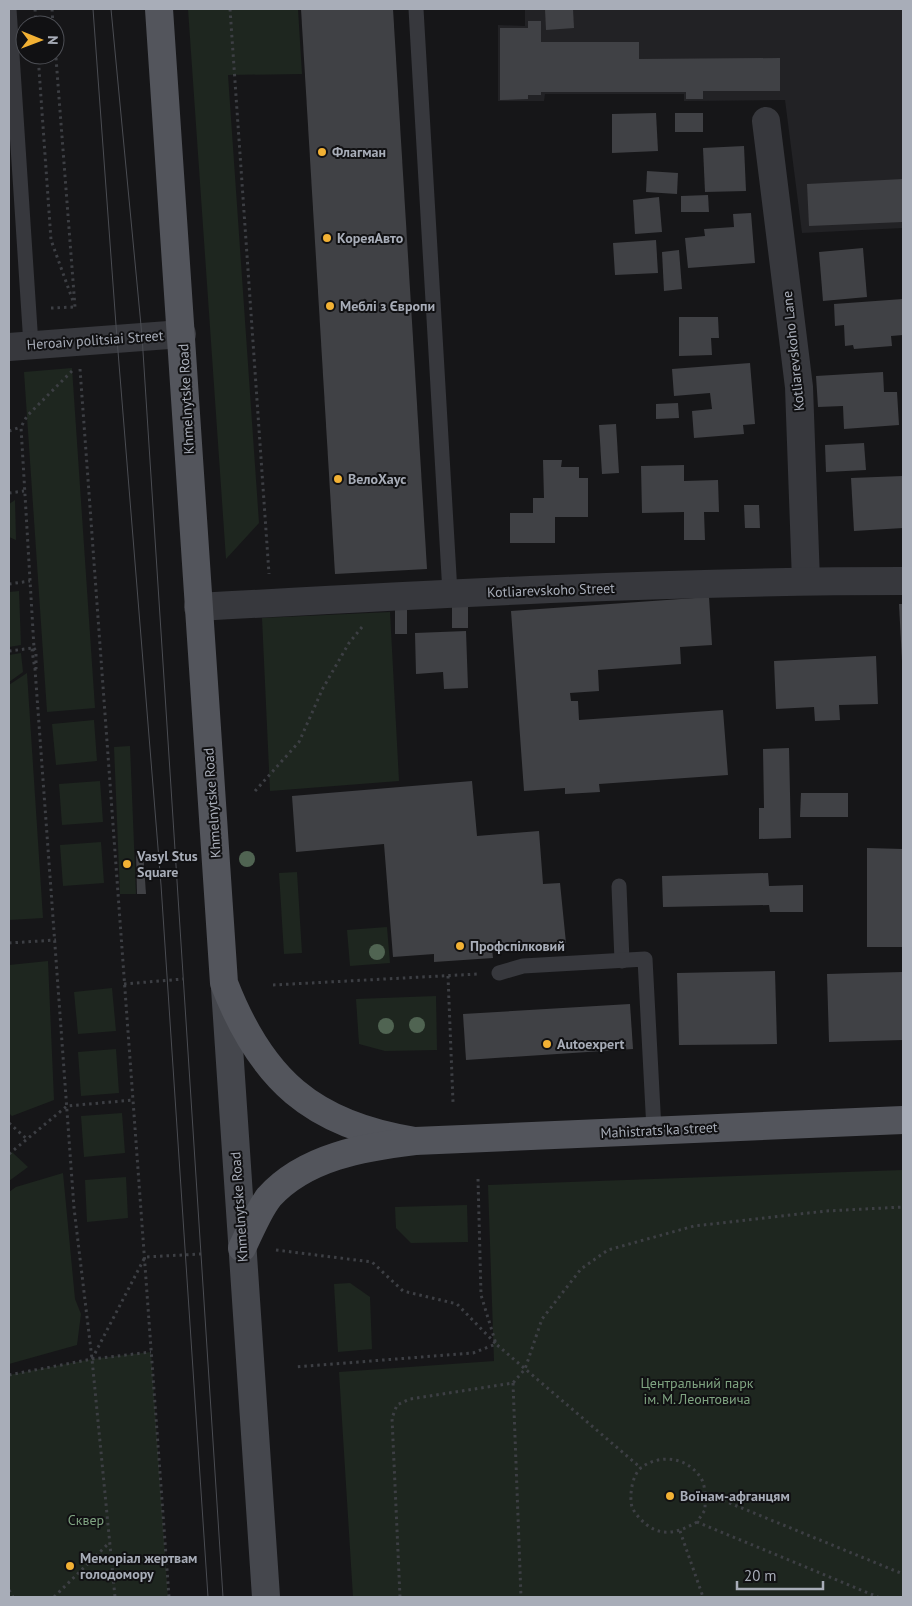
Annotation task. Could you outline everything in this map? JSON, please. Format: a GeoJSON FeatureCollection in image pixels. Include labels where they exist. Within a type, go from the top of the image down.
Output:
{"type":"FeatureCollection","features":[{"type":"Feature","properties":{"kind":"main road","name":"Khmelnytske Road"},"geometry":{"type":"LineString","coordinates":[[159,9],[266,1597]]}},
{"type":"Feature","properties":{"kind":"main road"},"geometry":{"type":"LineString","coordinates":[[224,983],[238,1018],[257,1051],[281,1080],[310,1104],[344,1122],[379,1135],[416,1141]]}},
{"type":"Feature","properties":{"kind":"main road","name":"Mahistrats'ka street"},"geometry":{"type":"LineString","coordinates":[[416,1141],[903,1120]]}},
{"type":"Feature","properties":{"kind":"main road"},"geometry":{"type":"LineString","coordinates":[[242,1248],[268,1199],[289,1178],[311,1165],[379,1145],[416,1141]]}},
{"type":"Feature","properties":{"kind":"street","name":"Kotliarevskoho Lane"},"geometry":{"type":"LineString","coordinates":[[766,122],[799,387],[806,581]]}},
{"type":"Feature","properties":{"kind":"street","name":"Heroaiv politsiai Street"},"geometry":{"type":"LineString","coordinates":[[20,346],[182,334]]}},
{"type":"Feature","properties":{"kind":"street","name":"Kotliarevskoho Street"},"geometry":{"type":"LineString","coordinates":[[198,607],[450,593],[806,581],[903,581]]}},
{"type":"Feature","properties":{"kind":"lane"},"geometry":{"type":"LineString","coordinates":[[9,9],[20,346]]}},
{"type":"Feature","properties":{"kind":"lane"},"geometry":{"type":"LineString","coordinates":[[416,9],[450,593]]}},
{"type":"Feature","properties":{"kind":"lane"},"geometry":{"type":"LineString","coordinates":[[619,886],[622,960]]}},
{"type":"Feature","properties":{"kind":"lane"},"geometry":{"type":"LineString","coordinates":[[499,973],[523,966],[645,959],[654,1130]]}},
{"type":"Feature","properties":{"kind":"path"},"geometry":{"type":"LineString","coordinates":[[230,9],[270,603]]}},
{"type":"Feature","properties":{"kind":"path"},"geometry":{"type":"LineString","coordinates":[[39,65],[51,240],[75,306],[57,65]]}},
{"type":"Feature","properties":{"kind":"path"},"geometry":{"type":"LineString","coordinates":[[114,1597],[92,1359],[74,1208],[35,669],[36,651],[34,648],[21,427],[27,416],[79,364],[169,1597]]}},
{"type":"Feature","properties":{"kind":"path"},"geometry":{"type":"LineString","coordinates":[[9,431],[21,427]]}},
{"type":"Feature","properties":{"kind":"path"},"geometry":{"type":"LineString","coordinates":[[9,494],[24,491]]}},
{"type":"Feature","properties":{"kind":"path"},"geometry":{"type":"LineString","coordinates":[[9,584],[30,581]]}},
{"type":"Feature","properties":{"kind":"path"},"geometry":{"type":"LineString","coordinates":[[255,791],[299,742],[322,688],[349,643],[387,597]]}},
{"type":"Feature","properties":{"kind":"path"},"geometry":{"type":"LineString","coordinates":[[9,651],[34,648]]}},
{"type":"Feature","properties":{"kind":"path"},"geometry":{"type":"LineString","coordinates":[[9,943],[56,940]]}},
{"type":"Feature","properties":{"kind":"path"},"geometry":{"type":"LineString","coordinates":[[273,985],[499,973]]}},
{"type":"Feature","properties":{"kind":"path"},"geometry":{"type":"LineString","coordinates":[[448,976],[453,1102]]}},
{"type":"Feature","properties":{"kind":"path"},"geometry":{"type":"LineString","coordinates":[[124,984],[183,978]]}},
{"type":"Feature","properties":{"kind":"path"},"geometry":{"type":"LineString","coordinates":[[9,1154],[67,1106],[133,1100]]}},
{"type":"Feature","properties":{"kind":"path"},"geometry":{"type":"LineString","coordinates":[[9,1123],[28,1140]]}},
{"type":"Feature","properties":{"kind":"path"},"geometry":{"type":"LineString","coordinates":[[478,1179],[481,1295],[496,1344]]}},
{"type":"Feature","properties":{"kind":"path"},"geometry":{"type":"LineString","coordinates":[[400,1597],[392,1418],[397,1405],[410,1399],[512,1383],[525,1369],[542,1319],[581,1269],[608,1250],[694,1226],[826,1211],[903,1207]]}},
{"type":"Feature","properties":{"kind":"path"},"geometry":{"type":"LineString","coordinates":[[276,1250],[372,1262],[403,1291],[457,1304],[496,1344],[641,1468]]}},
{"type":"Feature","properties":{"kind":"path"},"geometry":{"type":"LineString","coordinates":[[145,1257],[201,1254]]}},
{"type":"Feature","properties":{"kind":"path"},"geometry":{"type":"LineString","coordinates":[[92,1359],[145,1257]]}},
{"type":"Feature","properties":{"kind":"path"},"geometry":{"type":"LineString","coordinates":[[294,1366],[473,1353],[496,1344]]}},
{"type":"Feature","properties":{"kind":"path"},"geometry":{"type":"LineString","coordinates":[[9,1375],[92,1359],[151,1352]]}},
{"type":"Feature","properties":{"kind":"path"},"geometry":{"type":"LineString","coordinates":[[512,1383],[521,1597]]}},
{"type":"Feature","properties":{"kind":"path"},"geometry":{"type":"LineString","coordinates":[[663,1459],[680,1460],[694,1469],[703,1482],[705,1510],[697,1522],[680,1531],[666,1532],[651,1528],[640,1519],[632,1506],[632,1485],[641,1468],[663,1459]]}},
{"type":"Feature","properties":{"kind":"path"},"geometry":{"type":"LineString","coordinates":[[704,1493],[903,1574]]}},
{"type":"Feature","properties":{"kind":"path"},"geometry":{"type":"LineString","coordinates":[[697,1522],[878,1597]]}},
{"type":"Feature","properties":{"kind":"path"},"geometry":{"type":"LineString","coordinates":[[680,1531],[703,1597]]}},
{"type":"Feature","properties":{"kind":"path"},"geometry":{"type":"LineString","coordinates":[[54,1597],[109,1543]]}},
{"type":"Feature","properties":{"kind":"path"},"geometry":{"type":"LineString","coordinates":[[9,1590],[13,1597]]}},
{"type":"Feature","properties":{"kind":"shaded area"},"geometry":{"type":"Polygon","coordinates":[[[525,9],[903,9],[903,228],[802,233],[785,100],[684,101],[684,94],[545,94],[544,101],[498,101],[498,25],[525,26],[525,9]]]}},
{"type":"Feature","properties":{"kind":"green space"},"geometry":{"type":"Polygon","coordinates":[[[188,9],[298,9],[302,74],[228,75],[259,523],[226,559],[188,9]]]}},
{"type":"Feature","properties":{"kind":"green space"},"geometry":{"type":"Polygon","coordinates":[[[72,368],[95,708],[47,712],[24,372],[72,368]]]}},
{"type":"Feature","properties":{"kind":"green space"},"geometry":{"type":"Polygon","coordinates":[[[15,500],[16,540],[9,537],[9,504],[15,500]]]}},
{"type":"Feature","properties":{"kind":"green space"},"geometry":{"type":"Polygon","coordinates":[[[19,591],[21,645],[9,647],[9,592],[19,591]]]}},
{"type":"Feature","properties":{"kind":"green space"},"geometry":{"type":"Polygon","coordinates":[[[390,612],[399,781],[270,791],[262,618],[390,612]]]}},
{"type":"Feature","properties":{"kind":"green space"},"geometry":{"type":"Polygon","coordinates":[[[21,653],[23,672],[9,682],[9,655],[21,653]]]}},
{"type":"Feature","properties":{"kind":"green space"},"geometry":{"type":"Polygon","coordinates":[[[27,673],[43,918],[9,920],[9,685],[27,673]]]}},
{"type":"Feature","properties":{"kind":"green space"},"geometry":{"type":"Polygon","coordinates":[[[94,720],[97,761],[56,765],[52,724],[94,720]]]}},
{"type":"Feature","properties":{"kind":"green space"},"geometry":{"type":"Polygon","coordinates":[[[130,746],[136,894],[120,894],[114,747],[130,746]]]}},
{"type":"Feature","properties":{"kind":"green space"},"geometry":{"type":"Polygon","coordinates":[[[100,781],[103,822],[62,825],[59,784],[100,781]]]}},
{"type":"Feature","properties":{"kind":"green space"},"geometry":{"type":"Polygon","coordinates":[[[101,842],[104,883],[63,886],[60,845],[101,842]]]}},
{"type":"Feature","properties":{"kind":"green space"},"geometry":{"type":"Polygon","coordinates":[[[297,872],[302,953],[284,954],[279,873],[297,872]]]}},
{"type":"Feature","properties":{"kind":"green space"},"geometry":{"type":"Polygon","coordinates":[[[387,927],[390,963],[350,966],[347,930],[387,927]]]}},
{"type":"Feature","properties":{"kind":"green space"},"geometry":{"type":"Polygon","coordinates":[[[48,961],[54,1100],[12,1116],[9,1113],[9,965],[48,961]]]}},
{"type":"Feature","properties":{"kind":"green space"},"geometry":{"type":"Polygon","coordinates":[[[112,988],[116,1031],[78,1034],[74,992],[112,988]]]}},
{"type":"Feature","properties":{"kind":"green space"},"geometry":{"type":"Polygon","coordinates":[[[436,996],[437,1050],[385,1051],[359,1044],[356,999],[436,996]]]}},
{"type":"Feature","properties":{"kind":"green space"},"geometry":{"type":"Polygon","coordinates":[[[116,1049],[119,1093],[81,1096],[78,1052],[116,1049]]]}},
{"type":"Feature","properties":{"kind":"green space"},"geometry":{"type":"Polygon","coordinates":[[[122,1113],[125,1153],[84,1157],[81,1116],[122,1113]]]}},
{"type":"Feature","properties":{"kind":"green space"},"geometry":{"type":"Polygon","coordinates":[[[12,1152],[28,1167],[9,1181],[9,1154],[12,1152]]]}},
{"type":"Feature","properties":{"kind":"green space","name":"Центральний парк ім. М. Леонтовича"},"geometry":{"type":"Polygon","coordinates":[[[903,1170],[903,1597],[353,1597],[339,1372],[494,1361],[488,1185],[903,1170]]]}},
{"type":"Feature","properties":{"kind":"green space"},"geometry":{"type":"Polygon","coordinates":[[[63,1173],[75,1299],[81,1314],[77,1345],[9,1364],[9,1192],[16,1187],[63,1173]]]}},
{"type":"Feature","properties":{"kind":"green space"},"geometry":{"type":"Polygon","coordinates":[[[126,1177],[128,1218],[87,1222],[85,1180],[126,1177]]]}},
{"type":"Feature","properties":{"kind":"green space"},"geometry":{"type":"Polygon","coordinates":[[[467,1205],[468,1242],[411,1243],[396,1228],[395,1207],[467,1205]]]}},
{"type":"Feature","properties":{"kind":"green space"},"geometry":{"type":"Polygon","coordinates":[[[350,1283],[370,1297],[372,1349],[338,1352],[334,1284],[350,1283]]]}},
{"type":"Feature","properties":{"kind":"green space","name":"Сквер"},"geometry":{"type":"Polygon","coordinates":[[[151,1352],[168,1597],[9,1597],[9,1375],[92,1359],[151,1352]]]}},
{"type":"Feature","properties":{"kind":"building"},"geometry":{"type":"Polygon","coordinates":[[[301,9],[393,9],[427,569],[335,574],[301,9]]]}},
{"type":"Feature","properties":{"kind":"building"},"geometry":{"type":"Polygon","coordinates":[[[545,9],[573,9],[574,28],[546,30],[545,9]]]}},
{"type":"Feature","properties":{"kind":"building"},"geometry":{"type":"Polygon","coordinates":[[[528,21],[541,21],[541,42],[639,42],[639,59],[780,58],[780,91],[703,91],[703,99],[686,99],[686,92],[541,92],[541,95],[528,95],[528,99],[500,100],[500,28],[528,28],[528,21]]]}},
{"type":"Feature","properties":{"kind":"building"},"geometry":{"type":"Polygon","coordinates":[[[656,113],[658,151],[612,153],[612,114],[656,113]]]}},
{"type":"Feature","properties":{"kind":"building"},"geometry":{"type":"Polygon","coordinates":[[[675,113],[703,113],[703,132],[675,132],[675,113]]]}},
{"type":"Feature","properties":{"kind":"building"},"geometry":{"type":"Polygon","coordinates":[[[744,146],[746,191],[705,192],[703,148],[744,146]]]}},
{"type":"Feature","properties":{"kind":"building"},"geometry":{"type":"Polygon","coordinates":[[[647,171],[678,173],[677,194],[646,192],[647,171]]]}},
{"type":"Feature","properties":{"kind":"building"},"geometry":{"type":"Polygon","coordinates":[[[903,179],[903,222],[809,226],[807,184],[903,179]]]}},
{"type":"Feature","properties":{"kind":"building"},"geometry":{"type":"Polygon","coordinates":[[[708,195],[709,212],[681,212],[681,196],[708,195]]]}},
{"type":"Feature","properties":{"kind":"building"},"geometry":{"type":"Polygon","coordinates":[[[659,197],[662,232],[635,234],[633,200],[659,197]]]}},
{"type":"Feature","properties":{"kind":"building"},"geometry":{"type":"Polygon","coordinates":[[[751,213],[755,263],[688,268],[685,238],[705,236],[704,229],[734,227],[733,214],[751,213]]]}},
{"type":"Feature","properties":{"kind":"building"},"geometry":{"type":"Polygon","coordinates":[[[656,240],[658,273],[615,275],[613,243],[656,240]]]}},
{"type":"Feature","properties":{"kind":"building"},"geometry":{"type":"Polygon","coordinates":[[[863,248],[867,297],[823,301],[819,252],[863,248]]]}},
{"type":"Feature","properties":{"kind":"building"},"geometry":{"type":"Polygon","coordinates":[[[679,250],[682,289],[664,291],[662,252],[679,250]]]}},
{"type":"Feature","properties":{"kind":"building"},"geometry":{"type":"Polygon","coordinates":[[[903,299],[903,335],[891,336],[892,346],[854,349],[853,345],[845,346],[844,325],[835,326],[834,304],[903,299]]]}},
{"type":"Feature","properties":{"kind":"building"},"geometry":{"type":"Polygon","coordinates":[[[679,317],[718,317],[719,338],[711,338],[712,355],[679,356],[679,317]]]}},
{"type":"Feature","properties":{"kind":"building"},"geometry":{"type":"Polygon","coordinates":[[[750,363],[755,424],[743,425],[744,434],[694,438],[692,411],[712,409],[710,393],[674,396],[672,369],[750,363]]]}},
{"type":"Feature","properties":{"kind":"building"},"geometry":{"type":"Polygon","coordinates":[[[883,372],[884,392],[897,392],[899,425],[844,429],[843,406],[818,407],[816,376],[883,372]]]}},
{"type":"Feature","properties":{"kind":"building"},"geometry":{"type":"Polygon","coordinates":[[[678,403],[679,418],[656,419],[656,404],[678,403]]]}},
{"type":"Feature","properties":{"kind":"building"},"geometry":{"type":"Polygon","coordinates":[[[616,424],[619,473],[602,474],[599,425],[616,424]]]}},
{"type":"Feature","properties":{"kind":"building"},"geometry":{"type":"Polygon","coordinates":[[[864,443],[866,470],[826,472],[825,445],[864,443]]]}},
{"type":"Feature","properties":{"kind":"building"},"geometry":{"type":"Polygon","coordinates":[[[543,460],[562,460],[561,467],[579,467],[579,478],[588,478],[588,517],[555,517],[555,543],[510,543],[510,513],[533,513],[533,498],[544,498],[543,460]]]}},
{"type":"Feature","properties":{"kind":"building"},"geometry":{"type":"Polygon","coordinates":[[[684,465],[684,481],[718,480],[719,512],[704,512],[705,540],[684,540],[684,512],[642,513],[641,466],[684,465]]]}},
{"type":"Feature","properties":{"kind":"building"},"geometry":{"type":"Polygon","coordinates":[[[903,476],[903,528],[854,531],[851,478],[903,476]]]}},
{"type":"Feature","properties":{"kind":"building"},"geometry":{"type":"Polygon","coordinates":[[[744,505],[759,505],[760,528],[745,528],[744,505]]]}},
{"type":"Feature","properties":{"kind":"building"},"geometry":{"type":"Polygon","coordinates":[[[709,597],[712,645],[680,647],[681,664],[598,670],[599,691],[570,693],[571,701],[578,701],[579,720],[723,710],[728,775],[599,784],[600,792],[565,794],[565,788],[524,791],[511,611],[709,597]]]}},
{"type":"Feature","properties":{"kind":"building"},"geometry":{"type":"Polygon","coordinates":[[[452,604],[468,604],[468,628],[452,628],[452,604]]]}},
{"type":"Feature","properties":{"kind":"building"},"geometry":{"type":"Polygon","coordinates":[[[899,604],[903,604],[903,661],[902,661],[899,604]]]}},
{"type":"Feature","properties":{"kind":"building"},"geometry":{"type":"Polygon","coordinates":[[[395,610],[407,610],[407,634],[395,634],[395,610]]]}},
{"type":"Feature","properties":{"kind":"building"},"geometry":{"type":"Polygon","coordinates":[[[466,631],[468,688],[444,689],[443,672],[416,674],[415,633],[466,631]]]}},
{"type":"Feature","properties":{"kind":"building"},"geometry":{"type":"Polygon","coordinates":[[[876,656],[878,704],[839,705],[840,720],[815,721],[814,707],[776,709],[774,661],[876,656]]]}},
{"type":"Feature","properties":{"kind":"building"},"geometry":{"type":"Polygon","coordinates":[[[789,748],[791,838],[759,839],[759,808],[764,808],[763,749],[789,748]]]}},
{"type":"Feature","properties":{"kind":"building"},"geometry":{"type":"Polygon","coordinates":[[[472,781],[477,836],[539,831],[543,884],[560,883],[566,943],[492,949],[493,958],[434,962],[434,954],[393,957],[384,844],[296,852],[292,796],[472,781]]]}},
{"type":"Feature","properties":{"kind":"building"},"geometry":{"type":"Polygon","coordinates":[[[801,793],[848,793],[848,817],[800,817],[801,793]]]}},
{"type":"Feature","properties":{"kind":"building"},"geometry":{"type":"Polygon","coordinates":[[[867,848],[903,849],[903,947],[867,947],[867,848]]]}},
{"type":"Feature","properties":{"kind":"building"},"geometry":{"type":"Polygon","coordinates":[[[136,851],[143,851],[146,894],[137,894],[136,851]]]}},
{"type":"Feature","properties":{"kind":"building"},"geometry":{"type":"Polygon","coordinates":[[[768,873],[769,886],[803,885],[803,912],[770,912],[769,905],[663,907],[662,876],[768,873]]]}},
{"type":"Feature","properties":{"kind":"building"},"geometry":{"type":"Polygon","coordinates":[[[775,971],[777,1044],[679,1045],[677,973],[775,971]]]}},
{"type":"Feature","properties":{"kind":"building"},"geometry":{"type":"Polygon","coordinates":[[[903,972],[903,1040],[829,1042],[827,974],[903,972]]]}},
{"type":"Feature","properties":{"kind":"building"},"geometry":{"type":"Polygon","coordinates":[[[630,1004],[633,1049],[466,1060],[463,1014],[630,1004]]]}},
{"type":"Feature","properties":{"kind":"tram line"},"geometry":{"type":"LineString","coordinates":[[93,9],[117,339],[161,885],[208,1597]]}},
{"type":"Feature","properties":{"kind":"tram line"},"geometry":{"type":"LineString","coordinates":[[111,9],[142,336],[223,1597]]}},
{"type":"Feature","properties":{"kind":"place","name":"Флагман"},"geometry":{"type":"Point","coordinates":[322,152]}},
{"type":"Feature","properties":{"kind":"place","name":"КореяАвто"},"geometry":{"type":"Point","coordinates":[327,238]}},
{"type":"Feature","properties":{"kind":"place","name":"Меблі з Європи"},"geometry":{"type":"Point","coordinates":[330,306]}},
{"type":"Feature","properties":{"kind":"place","name":"ВелоХаус"},"geometry":{"type":"Point","coordinates":[338,479]}},
{"type":"Feature","properties":{"kind":"place","name":"Vasyl Stus Square"},"geometry":{"type":"Point","coordinates":[127,864]}},
{"type":"Feature","properties":{"kind":"place","name":"Профспілковий"},"geometry":{"type":"Point","coordinates":[460,946]}},
{"type":"Feature","properties":{"kind":"place","name":"Autoexpert"},"geometry":{"type":"Point","coordinates":[547,1044]}},
{"type":"Feature","properties":{"kind":"place","name":"Воїнам-афганцям"},"geometry":{"type":"Point","coordinates":[670,1496]}},
{"type":"Feature","properties":{"kind":"place","name":"Меморіал жертвам голодомору"},"geometry":{"type":"Point","coordinates":[70,1566]}}]}
